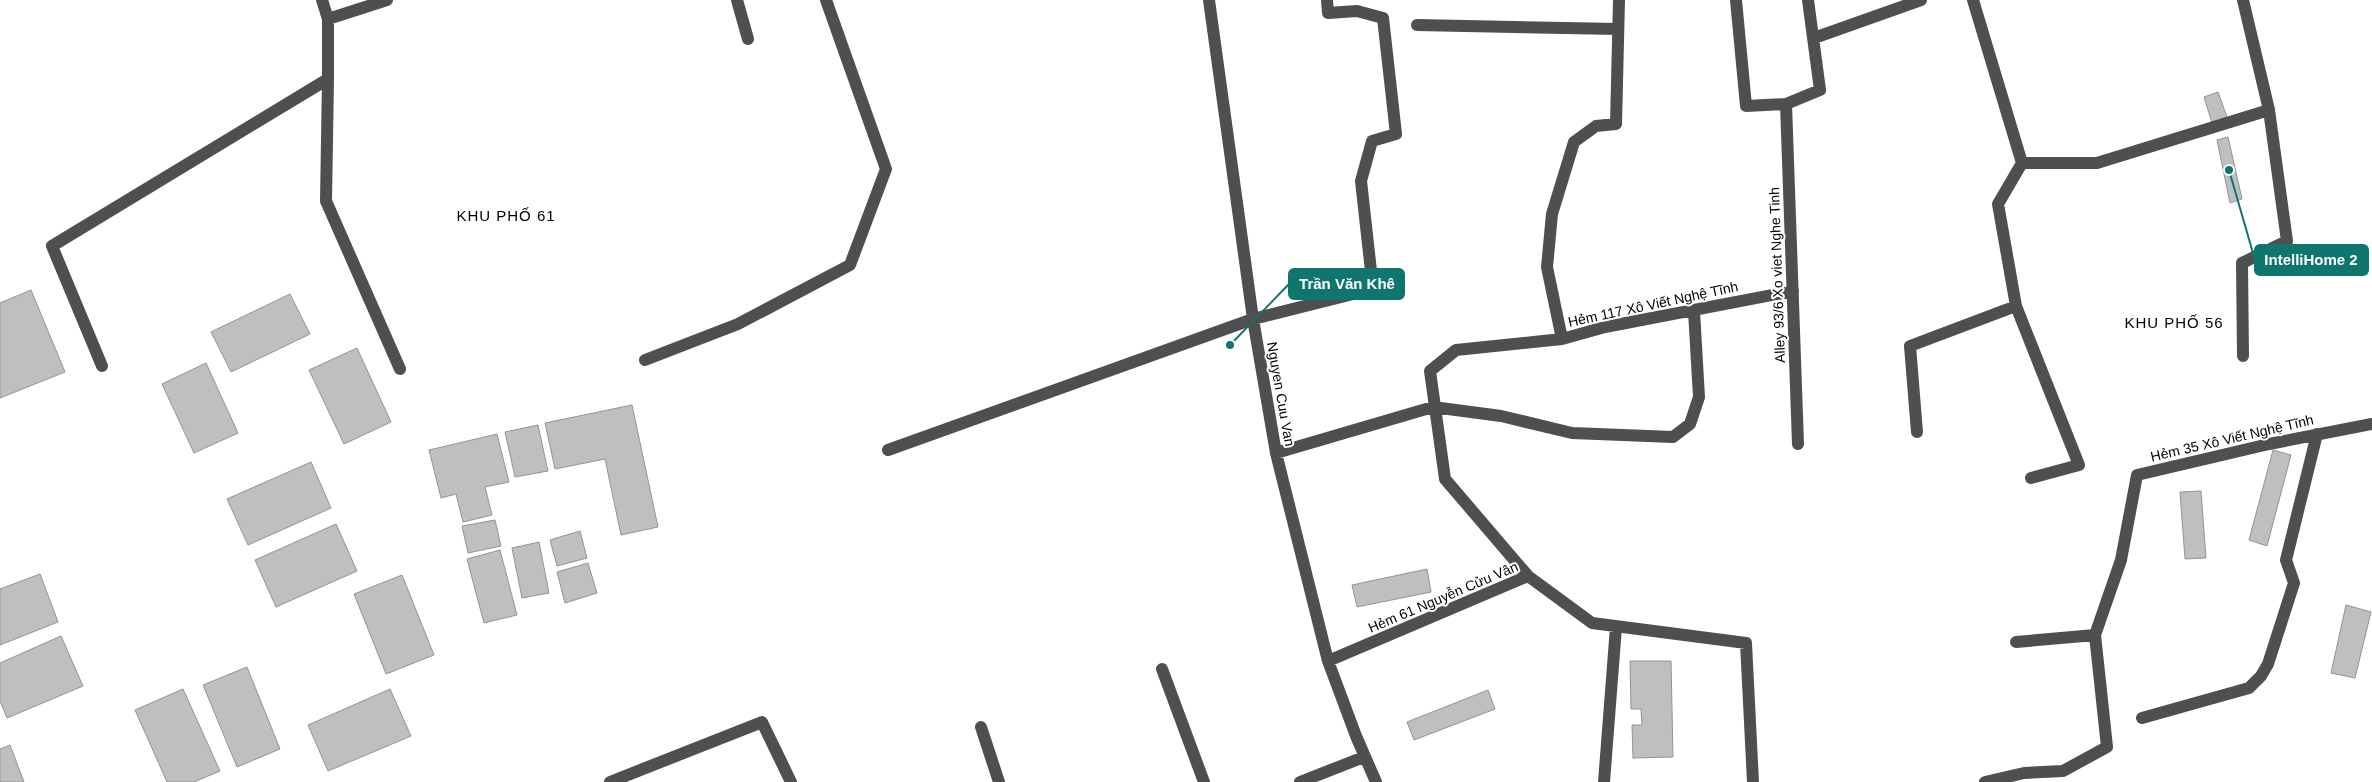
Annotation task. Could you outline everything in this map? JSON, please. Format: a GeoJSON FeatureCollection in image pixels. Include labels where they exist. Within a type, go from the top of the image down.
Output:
{"type":"FeatureCollection","features":[{"type":"Feature","properties":{"kind":"street"},"geometry":{"type":"LineString","coordinates":[[322,0],[328,19],[326,201],[400,370]]}},
{"type":"Feature","properties":{"kind":"street"},"geometry":{"type":"LineString","coordinates":[[328,19],[387,0]]}},
{"type":"Feature","properties":{"kind":"street"},"geometry":{"type":"LineString","coordinates":[[737,0],[748,39]]}},
{"type":"Feature","properties":{"kind":"street"},"geometry":{"type":"LineString","coordinates":[[645,360],[738,324],[850,265],[886,169],[826,0]]}},
{"type":"Feature","properties":{"kind":"street","name":"Nguyen Cuu Van"},"geometry":{"type":"LineString","coordinates":[[1209,0],[1252,319],[1276,453],[1328,661],[1364,757],[1376,782]]}},
{"type":"Feature","properties":{"kind":"street"},"geometry":{"type":"LineString","coordinates":[[888,450],[1252,319],[1373,289],[1361,181],[1372,142],[1396,134],[1383,18],[1357,11],[1328,13],[1327,0]]}},
{"type":"Feature","properties":{"kind":"street","name":"Hẻm 117 Xô Viết Nghệ Tĩnh"},"geometry":{"type":"LineString","coordinates":[[1619,0],[1616,124],[1596,126],[1574,142],[1552,214],[1547,267],[1562,339],[1605,327],[1793,291]]}},
{"type":"Feature","properties":{"kind":"street"},"geometry":{"type":"LineString","coordinates":[[1736,0],[1746,106],[1786,104],[1820,90],[1808,0]]}},
{"type":"Feature","properties":{"kind":"street"},"geometry":{"type":"LineString","coordinates":[[1814,38],[1921,0]]}},
{"type":"Feature","properties":{"kind":"street"},"geometry":{"type":"LineString","coordinates":[[1974,0],[2022,163],[1998,204],[2016,306],[2079,465],[2031,478]]}},
{"type":"Feature","properties":{"kind":"street"},"geometry":{"type":"LineString","coordinates":[[2243,0],[2269,110],[2286,241],[2242,263],[2243,356]]}},
{"type":"Feature","properties":{"kind":"street"},"geometry":{"type":"LineString","coordinates":[[1417,25],[1618,28]]}},
{"type":"Feature","properties":{"kind":"street"},"geometry":{"type":"LineString","coordinates":[[102,366],[52,246],[328,79]]}},
{"type":"Feature","properties":{"kind":"street","name":"Alley 93/6 Xo viet Nghe Tinh"},"geometry":{"type":"LineString","coordinates":[[1786,104],[1798,444]]}},
{"type":"Feature","properties":{"kind":"street"},"geometry":{"type":"LineString","coordinates":[[2022,163],[2097,163],[2269,110]]}},
{"type":"Feature","properties":{"kind":"street"},"geometry":{"type":"LineString","coordinates":[[1917,432],[1910,346],[2016,306]]}},
{"type":"Feature","properties":{"kind":"street"},"geometry":{"type":"LineString","coordinates":[[1276,453],[1433,407],[1501,416],[1572,433],[1673,437],[1690,424],[1699,397],[1694,311]]}},
{"type":"Feature","properties":{"kind":"street"},"geometry":{"type":"LineString","coordinates":[[1528,576],[1445,479],[1433,407],[1430,371],[1456,350],[1562,339]]}},
{"type":"Feature","properties":{"kind":"street","name":"Hẻm 35 Xô Viết Nghệ Tĩnh"},"geometry":{"type":"LineString","coordinates":[[1986,782],[2024,774],[2063,770],[2107,747],[2095,635],[2121,560],[2137,475],[2316,434],[2372,424]]}},
{"type":"Feature","properties":{"kind":"street"},"geometry":{"type":"LineString","coordinates":[[2142,718],[2250,688],[2261,676],[2268,664],[2294,584],[2286,560],[2316,434]]}},
{"type":"Feature","properties":{"kind":"street","name":"Hẻm 61 Nguyễn Cửu Vân"},"geometry":{"type":"LineString","coordinates":[[1328,661],[1528,576],[1592,623],[1746,643],[1753,782]]}},
{"type":"Feature","properties":{"kind":"street"},"geometry":{"type":"LineString","coordinates":[[1604,782],[1616,626]]}},
{"type":"Feature","properties":{"kind":"street"},"geometry":{"type":"LineString","coordinates":[[2016,642],[2095,635]]}},
{"type":"Feature","properties":{"kind":"street"},"geometry":{"type":"LineString","coordinates":[[1162,670],[1204,782]]}},
{"type":"Feature","properties":{"kind":"street"},"geometry":{"type":"LineString","coordinates":[[611,782],[762,722],[791,782]]}},
{"type":"Feature","properties":{"kind":"street"},"geometry":{"type":"LineString","coordinates":[[981,727],[999,782]]}},
{"type":"Feature","properties":{"kind":"street"},"geometry":{"type":"LineString","coordinates":[[1300,782],[1364,757]]}},
{"type":"Feature","properties":{"kind":"building"},"geometry":{"type":"Polygon","coordinates":[[[2218,92],[2227,117],[2212,123],[2204,97],[2218,92]]]}},
{"type":"Feature","properties":{"kind":"building"},"geometry":{"type":"Polygon","coordinates":[[[2228,137],[2242,199],[2230,203],[2217,140],[2228,137]]]}},
{"type":"Feature","properties":{"kind":"building"},"geometry":{"type":"Polygon","coordinates":[[[31,290],[65,372],[0,398],[0,303],[31,290]]]}},
{"type":"Feature","properties":{"kind":"building"},"geometry":{"type":"Polygon","coordinates":[[[290,294],[310,334],[231,372],[211,332],[290,294]]]}},
{"type":"Feature","properties":{"kind":"building"},"geometry":{"type":"Polygon","coordinates":[[[357,348],[391,422],[344,444],[309,370],[357,348]]]}},
{"type":"Feature","properties":{"kind":"building"},"geometry":{"type":"Polygon","coordinates":[[[206,363],[238,433],[194,453],[162,384],[206,363]]]}},
{"type":"Feature","properties":{"kind":"building"},"geometry":{"type":"Polygon","coordinates":[[[632,405],[658,527],[621,535],[605,459],[555,469],[545,423],[632,405]]]}},
{"type":"Feature","properties":{"kind":"building"},"geometry":{"type":"Polygon","coordinates":[[[538,425],[548,471],[515,477],[505,432],[538,425]]]}},
{"type":"Feature","properties":{"kind":"building"},"geometry":{"type":"Polygon","coordinates":[[[497,434],[509,482],[485,487],[492,515],[463,522],[456,494],[441,498],[429,450],[497,434]]]}},
{"type":"Feature","properties":{"kind":"building"},"geometry":{"type":"Polygon","coordinates":[[[2273,450],[2291,455],[2267,546],[2249,540],[2273,450]]]}},
{"type":"Feature","properties":{"kind":"building"},"geometry":{"type":"Polygon","coordinates":[[[311,462],[331,508],[248,545],[227,499],[311,462]]]}},
{"type":"Feature","properties":{"kind":"building"},"geometry":{"type":"Polygon","coordinates":[[[2201,491],[2206,558],[2185,559],[2180,492],[2201,491]]]}},
{"type":"Feature","properties":{"kind":"building"},"geometry":{"type":"Polygon","coordinates":[[[495,520],[501,546],[468,553],[462,526],[495,520]]]}},
{"type":"Feature","properties":{"kind":"building"},"geometry":{"type":"Polygon","coordinates":[[[336,524],[357,571],[276,607],[255,560],[336,524]]]}},
{"type":"Feature","properties":{"kind":"building"},"geometry":{"type":"Polygon","coordinates":[[[580,531],[587,558],[557,566],[550,540],[580,531]]]}},
{"type":"Feature","properties":{"kind":"building"},"geometry":{"type":"Polygon","coordinates":[[[539,542],[549,593],[522,598],[512,548],[539,542]]]}},
{"type":"Feature","properties":{"kind":"building"},"geometry":{"type":"Polygon","coordinates":[[[500,550],[517,615],[484,623],[467,559],[500,550]]]}},
{"type":"Feature","properties":{"kind":"building"},"geometry":{"type":"Polygon","coordinates":[[[588,563],[597,593],[565,603],[557,572],[588,563]]]}},
{"type":"Feature","properties":{"kind":"building"},"geometry":{"type":"Polygon","coordinates":[[[1427,569],[1431,592],[1357,607],[1352,585],[1427,569]]]}},
{"type":"Feature","properties":{"kind":"building"},"geometry":{"type":"Polygon","coordinates":[[[40,574],[58,622],[0,645],[0,589],[40,574]]]}},
{"type":"Feature","properties":{"kind":"building"},"geometry":{"type":"Polygon","coordinates":[[[402,575],[434,655],[386,674],[354,594],[402,575]]]}},
{"type":"Feature","properties":{"kind":"building"},"geometry":{"type":"Polygon","coordinates":[[[2346,605],[2371,612],[2355,678],[2331,673],[2346,605]]]}},
{"type":"Feature","properties":{"kind":"building"},"geometry":{"type":"Polygon","coordinates":[[[61,636],[83,686],[7,718],[0,701],[0,663],[61,636]]]}},
{"type":"Feature","properties":{"kind":"building"},"geometry":{"type":"Polygon","coordinates":[[[1630,661],[1671,661],[1673,757],[1633,758],[1632,725],[1642,725],[1641,709],[1631,709],[1630,661]]]}},
{"type":"Feature","properties":{"kind":"building"},"geometry":{"type":"Polygon","coordinates":[[[247,667],[280,749],[237,767],[203,685],[247,667]]]}},
{"type":"Feature","properties":{"kind":"building"},"geometry":{"type":"Polygon","coordinates":[[[183,689],[220,771],[194,782],[167,782],[135,710],[183,689]]]}},
{"type":"Feature","properties":{"kind":"building"},"geometry":{"type":"Polygon","coordinates":[[[390,689],[411,736],[328,771],[308,725],[390,689]]]}},
{"type":"Feature","properties":{"kind":"building"},"geometry":{"type":"Polygon","coordinates":[[[1488,690],[1495,709],[1414,740],[1407,722],[1488,690]]]}},
{"type":"Feature","properties":{"kind":"building"},"geometry":{"type":"Polygon","coordinates":[[[10,745],[24,782],[0,782],[0,749],[10,745]]]}},
{"type":"Feature","properties":{"kind":"place","name":"IntelliHome 2"},"geometry":{"type":"Point","coordinates":[2229,170]}},
{"type":"Feature","properties":{"kind":"place","name":"Trần Văn Khê"},"geometry":{"type":"Point","coordinates":[1230,345]}},
{"type":"Feature","properties":{"kind":"district","name":"KHU PHỐ 61"},"geometry":{"type":"Point","coordinates":[506,216]}},
{"type":"Feature","properties":{"kind":"district","name":"KHU PHỐ 56"},"geometry":{"type":"Point","coordinates":[2174,323]}}]}
